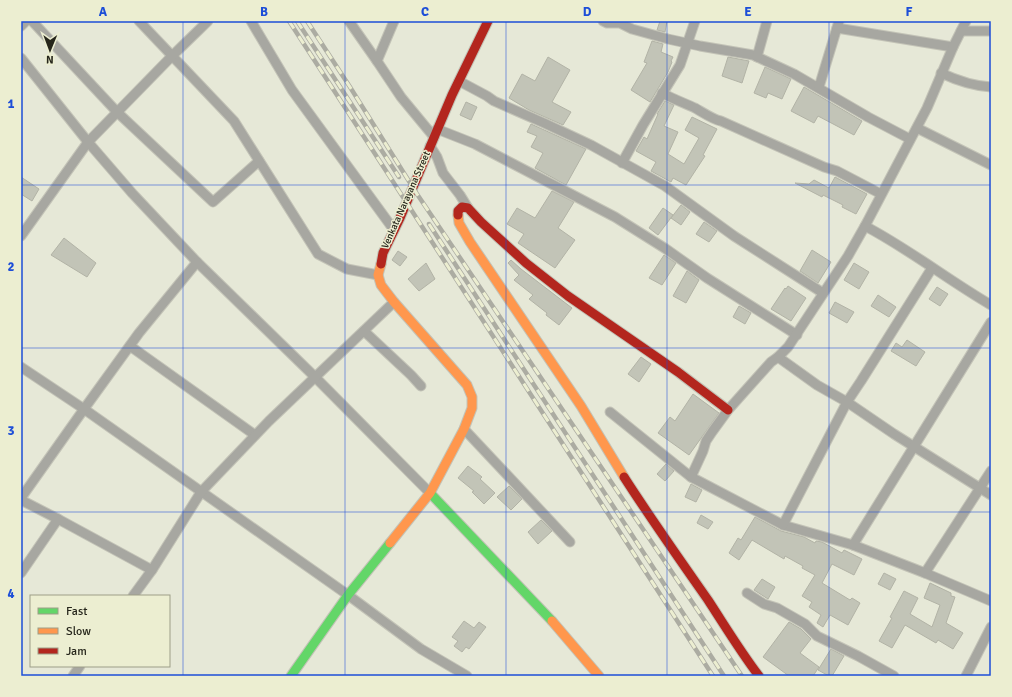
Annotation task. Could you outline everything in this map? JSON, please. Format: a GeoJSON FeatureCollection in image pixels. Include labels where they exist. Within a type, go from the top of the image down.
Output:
{"type":"FeatureCollection","features":[{"type":"Feature","properties":{"kind":"street"},"geometry":{"type":"LineString","coordinates":[[21,26],[26,21]]}},
{"type":"Feature","properties":{"kind":"street"},"geometry":{"type":"LineString","coordinates":[[32,21],[117,112],[213,202],[259,161]]}},
{"type":"Feature","properties":{"kind":"street"},"geometry":{"type":"LineString","coordinates":[[139,21],[173,55],[234,121],[318,254],[347,269],[378,275],[381,285],[394,302],[467,385],[472,397],[472,408],[464,429],[430,493],[348,595],[291,676]]}},
{"type":"Feature","properties":{"kind":"street"},"geometry":{"type":"LineString","coordinates":[[21,236],[88,142],[208,21]]}},
{"type":"Feature","properties":{"kind":"street"},"geometry":{"type":"LineString","coordinates":[[251,21],[292,90],[394,230]]}},
{"type":"Feature","properties":{"kind":"street"},"geometry":{"type":"LineString","coordinates":[[349,21],[378,61],[401,97],[436,133],[475,144],[615,217],[797,335]]}},
{"type":"Feature","properties":{"kind":"street"},"geometry":{"type":"LineString","coordinates":[[378,61],[394,21]]}},
{"type":"Feature","properties":{"kind":"street","name":"Venkata Narayana Street"},"geometry":{"type":"LineString","coordinates":[[378,275],[383,253],[400,218],[459,81],[488,21]]}},
{"type":"Feature","properties":{"kind":"street"},"geometry":{"type":"LineString","coordinates":[[603,21],[607,23],[620,23],[668,39],[748,53],[778,65],[819,87],[868,117],[910,139]]}},
{"type":"Feature","properties":{"kind":"street"},"geometry":{"type":"LineString","coordinates":[[622,163],[662,93],[673,79],[680,65],[695,21]]}},
{"type":"Feature","properties":{"kind":"street"},"geometry":{"type":"LineString","coordinates":[[757,57],[767,21]]}},
{"type":"Feature","properties":{"kind":"street"},"geometry":{"type":"LineString","coordinates":[[691,477],[706,441],[728,410],[797,335],[848,256],[917,128],[966,21]]}},
{"type":"Feature","properties":{"kind":"street"},"geometry":{"type":"LineString","coordinates":[[819,87],[838,24],[953,47]]}},
{"type":"Feature","properties":{"kind":"street"},"geometry":{"type":"LineString","coordinates":[[961,31],[991,31]]}},
{"type":"Feature","properties":{"kind":"street"},"geometry":{"type":"LineString","coordinates":[[21,58],[88,142],[132,194],[197,262],[314,376],[430,493],[552,620],[599,676]]}},
{"type":"Feature","properties":{"kind":"street"},"geometry":{"type":"LineString","coordinates":[[941,73],[974,86],[991,87]]}},
{"type":"Feature","properties":{"kind":"street"},"geometry":{"type":"LineString","coordinates":[[459,81],[494,101],[560,130],[675,193],[734,236],[823,293]]}},
{"type":"Feature","properties":{"kind":"street"},"geometry":{"type":"LineString","coordinates":[[662,93],[716,120],[824,167],[837,170],[881,194]]}},
{"type":"Feature","properties":{"kind":"street"},"geometry":{"type":"LineString","coordinates":[[917,128],[991,165]]}},
{"type":"Feature","properties":{"kind":"street"},"geometry":{"type":"LineString","coordinates":[[430,146],[443,173],[468,208],[481,222],[510,246],[526,263],[568,296],[678,372],[728,410]]}},
{"type":"Feature","properties":{"kind":"street"},"geometry":{"type":"LineString","coordinates":[[468,208],[462,207],[458,211],[459,222],[465,234],[581,406],[654,524],[705,597],[740,651],[760,676]]}},
{"type":"Feature","properties":{"kind":"street"},"geometry":{"type":"LineString","coordinates":[[865,226],[906,250],[991,305]]}},
{"type":"Feature","properties":{"kind":"street"},"geometry":{"type":"LineString","coordinates":[[152,570],[21,499],[130,346],[197,262]]}},
{"type":"Feature","properties":{"kind":"street"},"geometry":{"type":"LineString","coordinates":[[783,525],[847,402],[932,268]]}},
{"type":"Feature","properties":{"kind":"street"},"geometry":{"type":"LineString","coordinates":[[133,595],[152,570],[201,492],[314,376],[394,302]]}},
{"type":"Feature","properties":{"kind":"street"},"geometry":{"type":"LineString","coordinates":[[852,545],[991,322]]}},
{"type":"Feature","properties":{"kind":"street"},"geometry":{"type":"LineString","coordinates":[[364,331],[411,375],[420,386]]}},
{"type":"Feature","properties":{"kind":"street"},"geometry":{"type":"LineString","coordinates":[[130,346],[256,435]]}},
{"type":"Feature","properties":{"kind":"street"},"geometry":{"type":"LineString","coordinates":[[778,357],[817,385],[847,402],[991,495]]}},
{"type":"Feature","properties":{"kind":"street"},"geometry":{"type":"LineString","coordinates":[[21,367],[84,409],[348,595],[421,649],[466,676]]}},
{"type":"Feature","properties":{"kind":"street"},"geometry":{"type":"LineString","coordinates":[[610,412],[691,477],[783,525],[852,545],[925,573],[991,601]]}},
{"type":"Feature","properties":{"kind":"street"},"geometry":{"type":"LineString","coordinates":[[464,429],[570,542]]}},
{"type":"Feature","properties":{"kind":"street"},"geometry":{"type":"LineString","coordinates":[[925,573],[981,489],[991,471]]}},
{"type":"Feature","properties":{"kind":"street"},"geometry":{"type":"LineString","coordinates":[[21,573],[58,519]]}},
{"type":"Feature","properties":{"kind":"street"},"geometry":{"type":"LineString","coordinates":[[747,593],[764,604],[777,608],[804,624],[817,636],[894,676]]}},
{"type":"Feature","properties":{"kind":"street"},"geometry":{"type":"LineString","coordinates":[[966,676],[990,630]]}},
{"type":"Feature","properties":{"kind":"street"},"geometry":{"type":"LineString","coordinates":[[73,676],[79,667]]}},
{"type":"Feature","properties":{"kind":"building"},"geometry":{"type":"Polygon","coordinates":[[[660,21],[667,21],[665,32],[657,30],[660,21]]]}},
{"type":"Feature","properties":{"kind":"building"},"geometry":{"type":"Polygon","coordinates":[[[652,41],[663,44],[661,52],[673,57],[668,72],[650,102],[631,90],[647,63],[644,62],[652,41]]]}},
{"type":"Feature","properties":{"kind":"building"},"geometry":{"type":"Polygon","coordinates":[[[548,57],[570,70],[552,102],[571,112],[563,125],[529,110],[509,98],[522,74],[535,81],[548,57]]]}},
{"type":"Feature","properties":{"kind":"building"},"geometry":{"type":"Polygon","coordinates":[[[728,57],[749,61],[742,83],[722,76],[728,57]]]}},
{"type":"Feature","properties":{"kind":"building"},"geometry":{"type":"Polygon","coordinates":[[[765,67],[791,79],[782,99],[768,93],[766,98],[754,93],[765,67]]]}},
{"type":"Feature","properties":{"kind":"building"},"geometry":{"type":"Polygon","coordinates":[[[804,87],[862,121],[854,135],[818,116],[814,123],[791,111],[804,87]]]}},
{"type":"Feature","properties":{"kind":"building"},"geometry":{"type":"Polygon","coordinates":[[[665,101],[674,105],[664,126],[678,132],[668,154],[684,164],[699,138],[685,130],[692,117],[717,129],[703,155],[705,156],[686,185],[673,178],[671,182],[651,171],[656,162],[636,151],[644,137],[647,139],[657,114],[665,101]]]}},
{"type":"Feature","properties":{"kind":"building"},"geometry":{"type":"Polygon","coordinates":[[[466,102],[477,107],[471,120],[460,115],[466,102]]]}},
{"type":"Feature","properties":{"kind":"building"},"geometry":{"type":"Polygon","coordinates":[[[531,124],[586,149],[566,185],[535,168],[543,153],[531,147],[537,136],[527,132],[531,124]]]}},
{"type":"Feature","properties":{"kind":"building"},"geometry":{"type":"Polygon","coordinates":[[[21,177],[39,189],[32,201],[21,194],[21,177]]]}},
{"type":"Feature","properties":{"kind":"building"},"geometry":{"type":"Polygon","coordinates":[[[835,177],[867,194],[856,214],[842,207],[843,205],[823,195],[822,197],[795,183],[809,184],[814,180],[829,188],[835,177]]]}},
{"type":"Feature","properties":{"kind":"building"},"geometry":{"type":"Polygon","coordinates":[[[552,191],[574,202],[558,228],[575,240],[555,268],[518,243],[524,234],[507,224],[517,208],[535,218],[552,191]]]}},
{"type":"Feature","properties":{"kind":"building"},"geometry":{"type":"Polygon","coordinates":[[[681,205],[690,212],[681,225],[671,218],[681,205]]]}},
{"type":"Feature","properties":{"kind":"building"},"geometry":{"type":"Polygon","coordinates":[[[663,208],[673,215],[658,235],[649,228],[663,208]]]}},
{"type":"Feature","properties":{"kind":"building"},"geometry":{"type":"Polygon","coordinates":[[[704,222],[717,231],[709,242],[696,234],[704,222]]]}},
{"type":"Feature","properties":{"kind":"building"},"geometry":{"type":"Polygon","coordinates":[[[64,238],[96,263],[87,277],[51,255],[64,238]]]}},
{"type":"Feature","properties":{"kind":"building"},"geometry":{"type":"Polygon","coordinates":[[[812,250],[831,262],[818,283],[800,271],[812,250]]]}},
{"type":"Feature","properties":{"kind":"building"},"geometry":{"type":"Polygon","coordinates":[[[398,251],[407,257],[400,266],[392,260],[398,251]]]}},
{"type":"Feature","properties":{"kind":"building"},"geometry":{"type":"Polygon","coordinates":[[[664,255],[676,263],[662,285],[649,278],[664,255]]]}},
{"type":"Feature","properties":{"kind":"building"},"geometry":{"type":"Polygon","coordinates":[[[511,260],[572,308],[559,325],[546,315],[547,313],[529,299],[533,295],[514,280],[519,275],[508,263],[511,260]]]}},
{"type":"Feature","properties":{"kind":"building"},"geometry":{"type":"Polygon","coordinates":[[[426,263],[435,279],[419,291],[408,279],[426,263]]]}},
{"type":"Feature","properties":{"kind":"building"},"geometry":{"type":"Polygon","coordinates":[[[854,263],[869,272],[859,289],[844,280],[854,263]]]}},
{"type":"Feature","properties":{"kind":"building"},"geometry":{"type":"Polygon","coordinates":[[[687,271],[699,280],[686,303],[673,296],[687,271]]]}},
{"type":"Feature","properties":{"kind":"building"},"geometry":{"type":"Polygon","coordinates":[[[788,286],[806,298],[791,321],[771,309],[785,288],[786,289],[788,286]]]}},
{"type":"Feature","properties":{"kind":"building"},"geometry":{"type":"Polygon","coordinates":[[[937,287],[948,294],[940,306],[929,299],[937,287]]]}},
{"type":"Feature","properties":{"kind":"building"},"geometry":{"type":"Polygon","coordinates":[[[878,295],[896,307],[889,317],[871,306],[878,295]]]}},
{"type":"Feature","properties":{"kind":"building"},"geometry":{"type":"Polygon","coordinates":[[[835,302],[854,312],[847,323],[829,313],[835,302]]]}},
{"type":"Feature","properties":{"kind":"building"},"geometry":{"type":"Polygon","coordinates":[[[739,306],[751,313],[745,324],[733,317],[739,306]]]}},
{"type":"Feature","properties":{"kind":"building"},"geometry":{"type":"Polygon","coordinates":[[[907,340],[925,352],[916,366],[891,351],[896,343],[902,347],[907,340]]]}},
{"type":"Feature","properties":{"kind":"building"},"geometry":{"type":"Polygon","coordinates":[[[641,357],[651,364],[639,382],[628,374],[641,357]]]}},
{"type":"Feature","properties":{"kind":"building"},"geometry":{"type":"Polygon","coordinates":[[[693,394],[719,413],[689,455],[658,433],[670,417],[675,421],[693,394]]]}},
{"type":"Feature","properties":{"kind":"building"},"geometry":{"type":"Polygon","coordinates":[[[666,464],[674,471],[665,481],[657,474],[666,464]]]}},
{"type":"Feature","properties":{"kind":"building"},"geometry":{"type":"Polygon","coordinates":[[[468,466],[482,477],[480,479],[495,493],[484,504],[472,492],[474,491],[458,478],[468,466]]]}},
{"type":"Feature","properties":{"kind":"building"},"geometry":{"type":"Polygon","coordinates":[[[691,484],[702,490],[696,502],[685,497],[691,484]]]}},
{"type":"Feature","properties":{"kind":"building"},"geometry":{"type":"Polygon","coordinates":[[[509,486],[522,499],[511,510],[497,497],[509,486]]]}},
{"type":"Feature","properties":{"kind":"building"},"geometry":{"type":"Polygon","coordinates":[[[701,515],[713,522],[708,529],[697,523],[701,515]]]}},
{"type":"Feature","properties":{"kind":"building"},"geometry":{"type":"Polygon","coordinates":[[[755,517],[781,531],[804,537],[815,543],[816,541],[822,542],[842,553],[844,550],[862,559],[854,575],[832,564],[822,583],[850,600],[852,598],[860,603],[848,625],[830,615],[823,627],[817,623],[821,615],[809,607],[812,602],[802,596],[815,575],[802,568],[803,566],[785,556],[784,559],[752,540],[739,560],[729,553],[738,538],[741,540],[755,517]]]}},
{"type":"Feature","properties":{"kind":"building"},"geometry":{"type":"Polygon","coordinates":[[[541,520],[552,531],[538,544],[528,532],[541,520]]]}},
{"type":"Feature","properties":{"kind":"building"},"geometry":{"type":"Polygon","coordinates":[[[884,573],[896,579],[890,590],[878,584],[884,573]]]}},
{"type":"Feature","properties":{"kind":"building"},"geometry":{"type":"Polygon","coordinates":[[[762,579],[775,587],[768,599],[754,590],[762,579]]]}},
{"type":"Feature","properties":{"kind":"building"},"geometry":{"type":"Polygon","coordinates":[[[930,583],[951,593],[951,596],[955,597],[946,623],[963,633],[953,649],[938,640],[936,643],[905,625],[892,648],[879,641],[892,618],[890,617],[904,591],[918,598],[910,614],[932,627],[940,605],[924,598],[930,583]]]}},
{"type":"Feature","properties":{"kind":"building"},"geometry":{"type":"Polygon","coordinates":[[[464,621],[474,628],[479,622],[486,627],[469,649],[466,647],[462,652],[454,646],[458,641],[452,637],[464,621]]]}},
{"type":"Feature","properties":{"kind":"building"},"geometry":{"type":"Polygon","coordinates":[[[789,622],[801,629],[811,639],[800,653],[819,667],[813,676],[789,676],[763,657],[789,622]]]}},
{"type":"Feature","properties":{"kind":"building"},"geometry":{"type":"Polygon","coordinates":[[[831,649],[844,656],[832,676],[829,676],[818,670],[831,649]]]}},
{"type":"Feature","properties":{"kind":"railway"},"geometry":{"type":"LineString","coordinates":[[289,21],[713,676]]}},
{"type":"Feature","properties":{"kind":"railway"},"geometry":{"type":"LineString","coordinates":[[297,21],[399,177]]}},
{"type":"Feature","properties":{"kind":"railway"},"geometry":{"type":"LineString","coordinates":[[307,21],[417,194],[742,676]]}},
{"type":"Feature","properties":{"kind":"railway"},"geometry":{"type":"LineString","coordinates":[[429,224],[724,676]]}},
{"type":"Feature","properties":{"kind":"traffic: fast"},"geometry":{"type":"LineString","coordinates":[[430,493],[552,621]]}},
{"type":"Feature","properties":{"kind":"traffic: fast"},"geometry":{"type":"LineString","coordinates":[[291,676],[348,595],[390,543]]}},
{"type":"Feature","properties":{"kind":"traffic: slow"},"geometry":{"type":"LineString","coordinates":[[458,215],[459,223],[470,242],[581,406],[624,477]]}},
{"type":"Feature","properties":{"kind":"traffic: slow"},"geometry":{"type":"LineString","coordinates":[[381,264],[378,275],[381,285],[394,302],[467,385],[472,397],[472,408],[464,429],[430,493],[390,543]]}},
{"type":"Feature","properties":{"kind":"traffic: slow"},"geometry":{"type":"LineString","coordinates":[[552,621],[599,676]]}},
{"type":"Feature","properties":{"kind":"traffic: jam"},"geometry":{"type":"LineString","coordinates":[[381,264],[383,253],[400,218],[452,95],[488,21]]}},
{"type":"Feature","properties":{"kind":"traffic: jam"},"geometry":{"type":"LineString","coordinates":[[458,215],[458,211],[462,207],[468,208],[481,222],[526,263],[568,296],[678,372],[728,410]]}},
{"type":"Feature","properties":{"kind":"traffic: jam"},"geometry":{"type":"LineString","coordinates":[[624,477],[759,676]]}}]}
